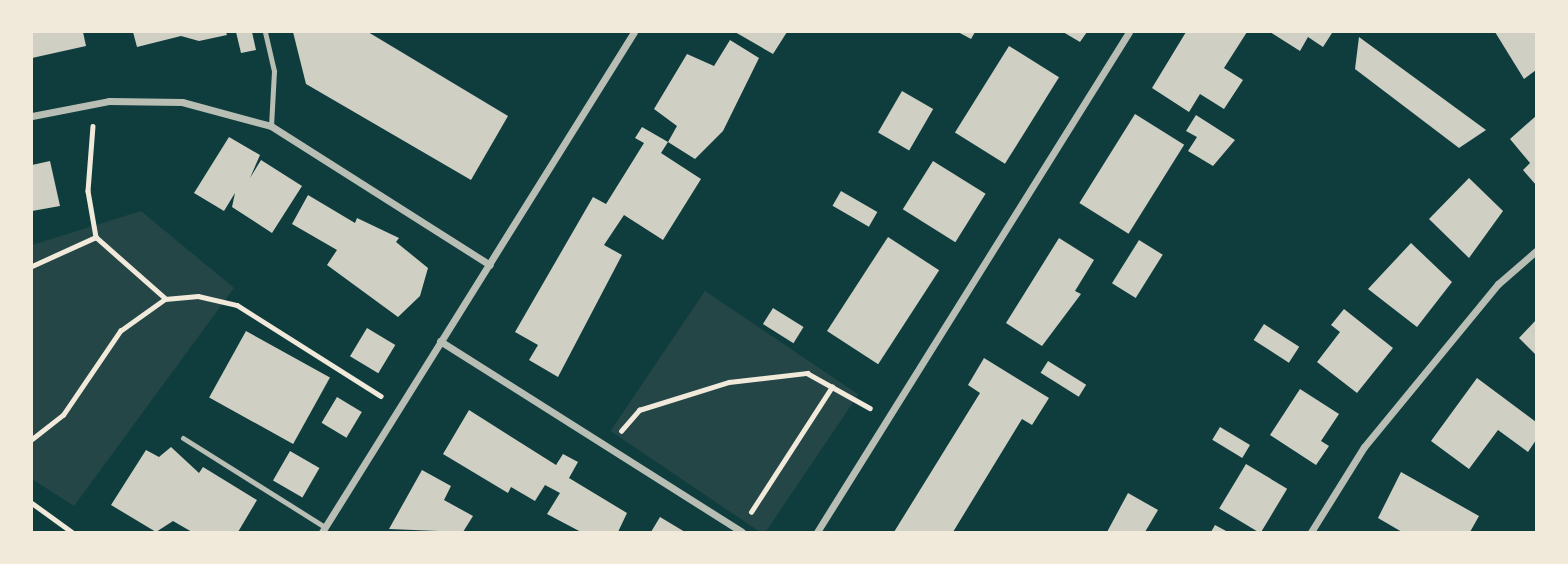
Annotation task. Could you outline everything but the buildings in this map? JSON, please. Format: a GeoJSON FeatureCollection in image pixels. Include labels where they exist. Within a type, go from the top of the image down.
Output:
{"type":"FeatureCollection","features":[{"type":"Feature","properties":{"kind":"street"},"geometry":{"type":"LineString","coordinates":[[324,530],[634,32]]}},
{"type":"Feature","properties":{"kind":"street"},"geometry":{"type":"LineString","coordinates":[[817,533],[1129,32]]}},
{"type":"Feature","properties":{"kind":"street"},"geometry":{"type":"LineString","coordinates":[[32,116],[94,104],[182,102],[271,126],[490,265]]}},
{"type":"Feature","properties":{"kind":"street"},"geometry":{"type":"LineString","coordinates":[[1311,533],[1364,447],[1498,284],[1536,251]]}},
{"type":"Feature","properties":{"kind":"street"},"geometry":{"type":"LineString","coordinates":[[440,341],[740,532]]}},
{"type":"Feature","properties":{"kind":"lane"},"geometry":{"type":"LineString","coordinates":[[265,32],[274,71],[271,126]]}},
{"type":"Feature","properties":{"kind":"lane"},"geometry":{"type":"LineString","coordinates":[[183,438],[324,530]]}},
{"type":"Feature","properties":{"kind":"path"},"geometry":{"type":"LineString","coordinates":[[94,104],[88,191],[96,237],[165,299]]}},
{"type":"Feature","properties":{"kind":"path"},"geometry":{"type":"LineString","coordinates":[[32,266],[96,237]]}},
{"type":"Feature","properties":{"kind":"path"},"geometry":{"type":"LineString","coordinates":[[32,439],[63,415],[120,331],[165,299],[198,296],[237,305],[399,407]]}},
{"type":"Feature","properties":{"kind":"path"},"geometry":{"type":"LineString","coordinates":[[607,447],[639,411],[729,382],[807,373],[888,418]]}},
{"type":"Feature","properties":{"kind":"path"},"geometry":{"type":"LineString","coordinates":[[740,532],[832,387]]}},
{"type":"Feature","properties":{"kind":"path"},"geometry":{"type":"LineString","coordinates":[[32,503],[72,533]]}},
{"type":"Feature","properties":{"kind":"shaded area"},"geometry":{"type":"Polygon","coordinates":[[[141,211],[234,288],[74,506],[32,479],[32,245],[141,211]]]}},
{"type":"Feature","properties":{"kind":"shaded area"},"geometry":{"type":"Polygon","coordinates":[[[705,291],[858,394],[766,532],[760,532],[610,431],[705,291]]]}}]}
